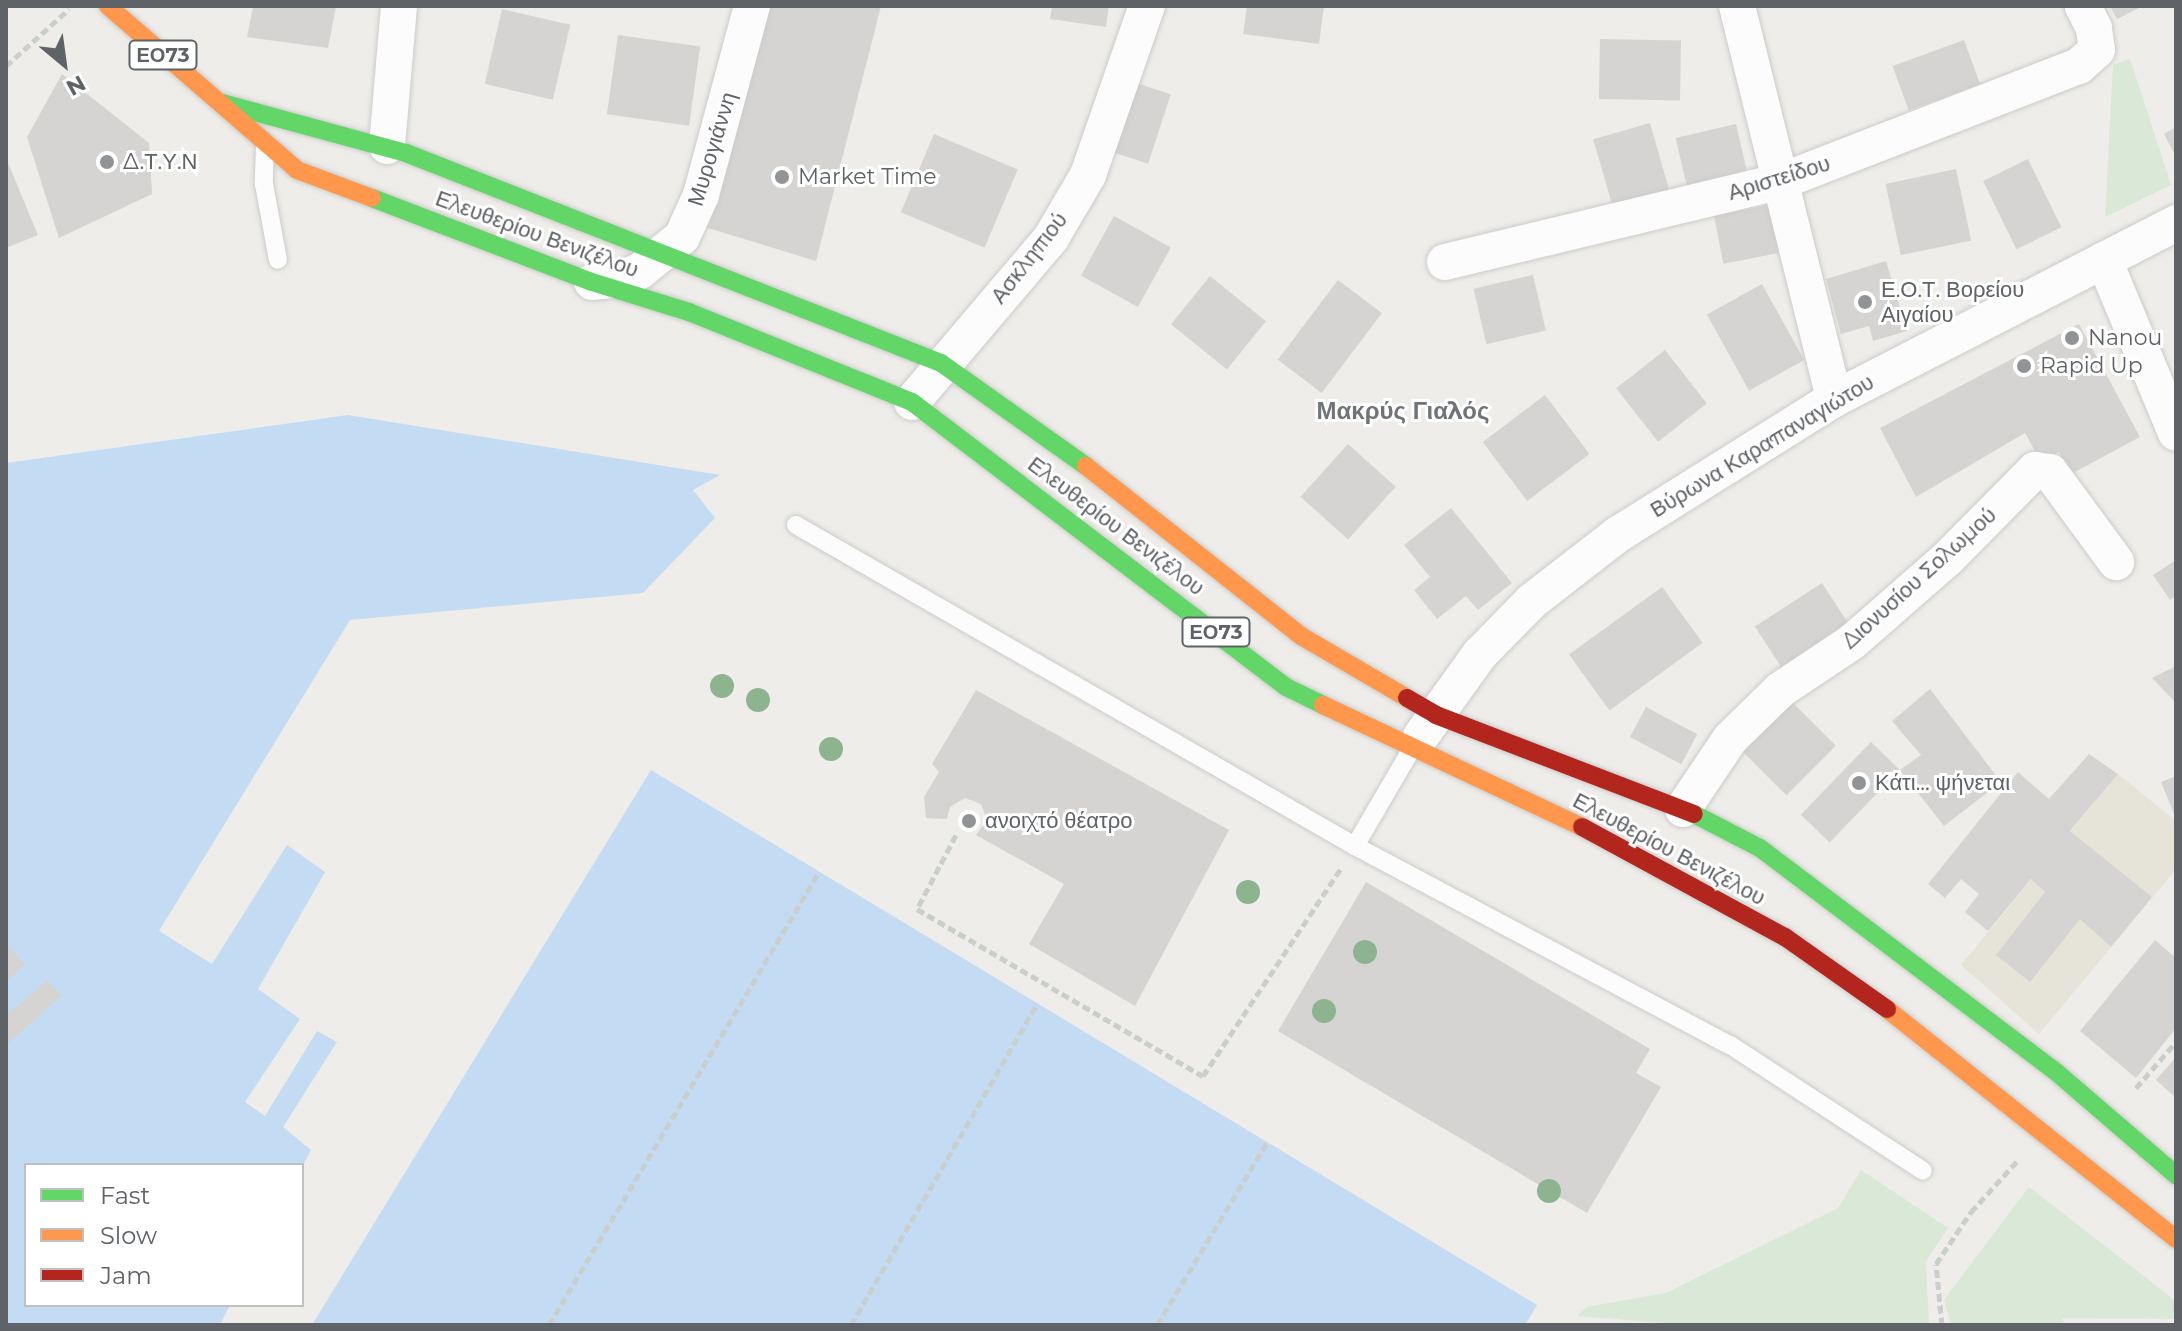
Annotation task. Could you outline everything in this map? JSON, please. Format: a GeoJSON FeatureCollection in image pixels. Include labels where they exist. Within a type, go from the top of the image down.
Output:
{"type":"FeatureCollection","features":[{"type":"Feature","properties":{"kind":"main road","name":"Ελευθερίου Βενιζέλου"},"geometry":{"type":"LineString","coordinates":[[108,6],[220,103],[265,147],[319,181],[592,282],[689,312],[912,402],[1286,687],[1411,750],[1632,851],[1785,937],[1933,1042],[2176,1239]]}},
{"type":"Feature","properties":{"kind":"main road","name":"Ελευθερίου Βενιζέλου"},"geometry":{"type":"LineString","coordinates":[[220,103],[387,146],[941,363],[1115,487],[1301,636],[1436,715],[1683,809],[1760,848],[2055,1071],[2176,1175]]}},
{"type":"Feature","properties":{"kind":"street"},"geometry":{"type":"LineString","coordinates":[[387,146],[399,6]]}},
{"type":"Feature","properties":{"kind":"street","name":"Μυρογιάννη"},"geometry":{"type":"LineString","coordinates":[[592,282],[620,279],[661,255],[682,237],[701,195],[752,6]]}},
{"type":"Feature","properties":{"kind":"street","name":"Ασκληπιού"},"geometry":{"type":"LineString","coordinates":[[912,402],[941,363],[1051,238],[1088,175],[1147,6]]}},
{"type":"Feature","properties":{"kind":"street"},"geometry":{"type":"LineString","coordinates":[[1737,6],[1834,399]]}},
{"type":"Feature","properties":{"kind":"street","name":"Αριστείδου"},"geometry":{"type":"LineString","coordinates":[[1445,262],[1782,181],[2079,66],[2097,50],[2094,28],[2083,6]]}},
{"type":"Feature","properties":{"kind":"street","name":"Βύρωνα Καραπαναγιώτου"},"geometry":{"type":"LineString","coordinates":[[1411,750],[1480,654],[1532,601],[1617,535],[1834,399],[2176,223]]}},
{"type":"Feature","properties":{"kind":"street"},"geometry":{"type":"LineString","coordinates":[[2104,260],[2176,433]]}},
{"type":"Feature","properties":{"kind":"street","name":"Διονυσίου Σολωμού"},"geometry":{"type":"LineString","coordinates":[[1683,809],[1730,739],[1780,690],[1852,642],[2035,470],[2050,472],[2116,562]]}},
{"type":"Feature","properties":{"kind":"lane"},"geometry":{"type":"LineString","coordinates":[[265,147],[264,184],[278,260]]}},
{"type":"Feature","properties":{"kind":"lane"},"geometry":{"type":"LineString","coordinates":[[796,525],[1355,846],[1730,1045],[1923,1171]]}},
{"type":"Feature","properties":{"kind":"lane"},"geometry":{"type":"LineString","coordinates":[[1355,846],[1411,750]]}},
{"type":"Feature","properties":{"kind":"path"},"geometry":{"type":"LineString","coordinates":[[6,66],[73,6]]}},
{"type":"Feature","properties":{"kind":"path"},"geometry":{"type":"LineString","coordinates":[[956,835],[917,909],[1203,1076],[1355,846]]}},
{"type":"Feature","properties":{"kind":"path"},"geometry":{"type":"LineString","coordinates":[[549,1325],[819,872]]}},
{"type":"Feature","properties":{"kind":"path"},"geometry":{"type":"LineString","coordinates":[[851,1325],[1037,1004]]}},
{"type":"Feature","properties":{"kind":"path"},"geometry":{"type":"LineString","coordinates":[[2110,1119],[2176,1042]]}},
{"type":"Feature","properties":{"kind":"path"},"geometry":{"type":"LineString","coordinates":[[1157,1325],[1267,1143]]}},
{"type":"Feature","properties":{"kind":"path"},"geometry":{"type":"LineString","coordinates":[[1942,1325],[1936,1264],[1971,1212],[2021,1156]]}},
{"type":"Feature","properties":{"kind":"shaded area"},"geometry":{"type":"Polygon","coordinates":[[[2118,774],[2176,821],[2176,869],[2039,1034],[1961,965],[2118,774]]]}},
{"type":"Feature","properties":{"kind":"green space"},"geometry":{"type":"Polygon","coordinates":[[[2130,59],[2171,185],[2105,217],[2113,65],[2130,59]]]}},
{"type":"Feature","properties":{"kind":"green space"},"geometry":{"type":"Polygon","coordinates":[[[1861,1170],[1948,1228],[1926,1261],[1929,1325],[1691,1325],[1577,1316],[1586,1307],[1666,1293],[1838,1208],[1861,1170]]]}},
{"type":"Feature","properties":{"kind":"green space"},"geometry":{"type":"Polygon","coordinates":[[[2029,1187],[2176,1301],[2176,1319],[2062,1318],[2065,1325],[1951,1325],[1944,1300],[2029,1187]]]}},
{"type":"Feature","properties":{"kind":"water"},"geometry":{"type":"Polygon","coordinates":[[[348,415],[720,475],[693,490],[715,518],[643,593],[350,620],[159,931],[212,964],[287,845],[325,872],[258,989],[300,1019],[245,1102],[265,1116],[317,1031],[337,1042],[283,1127],[311,1150],[304,1163],[24,1163],[24,1307],[229,1307],[220,1325],[6,1325],[6,463],[348,415]]]}},
{"type":"Feature","properties":{"kind":"water"},"geometry":{"type":"Polygon","coordinates":[[[651,770],[1537,1305],[1525,1325],[312,1325],[651,770]]]}},
{"type":"Feature","properties":{"kind":"building"},"geometry":{"type":"Polygon","coordinates":[[[253,6],[336,6],[328,48],[247,37],[253,6]]]}},
{"type":"Feature","properties":{"kind":"building"},"geometry":{"type":"Polygon","coordinates":[[[769,6],[881,6],[816,261],[708,228],[769,6]]]}},
{"type":"Feature","properties":{"kind":"building"},"geometry":{"type":"Polygon","coordinates":[[[1052,6],[1109,6],[1106,27],[1050,19],[1052,6]]]}},
{"type":"Feature","properties":{"kind":"building"},"geometry":{"type":"Polygon","coordinates":[[[1247,6],[1324,6],[1319,44],[1243,34],[1247,6]]]}},
{"type":"Feature","properties":{"kind":"building"},"geometry":{"type":"Polygon","coordinates":[[[2110,6],[2143,6],[2117,19],[2110,6]]]}},
{"type":"Feature","properties":{"kind":"building"},"geometry":{"type":"Polygon","coordinates":[[[502,9],[570,25],[553,100],[485,84],[502,9]]]}},
{"type":"Feature","properties":{"kind":"building"},"geometry":{"type":"Polygon","coordinates":[[[618,35],[700,47],[689,126],[607,114],[618,35]]]}},
{"type":"Feature","properties":{"kind":"building"},"geometry":{"type":"Polygon","coordinates":[[[1600,39],[1681,40],[1680,100],[1599,99],[1600,39]]]}},
{"type":"Feature","properties":{"kind":"building"},"geometry":{"type":"Polygon","coordinates":[[[1964,40],[1980,84],[1909,110],[1893,66],[1964,40]]]}},
{"type":"Feature","properties":{"kind":"building"},"geometry":{"type":"Polygon","coordinates":[[[62,74],[149,143],[152,194],[59,238],[27,137],[62,74]]]}},
{"type":"Feature","properties":{"kind":"building"},"geometry":{"type":"Polygon","coordinates":[[[1127,80],[1171,94],[1148,164],[1104,149],[1127,80]]]}},
{"type":"Feature","properties":{"kind":"building"},"geometry":{"type":"Polygon","coordinates":[[[1650,123],[1671,196],[1614,212],[1593,139],[1650,123]]]}},
{"type":"Feature","properties":{"kind":"building"},"geometry":{"type":"Polygon","coordinates":[[[1736,124],[1747,172],[1687,186],[1676,138],[1736,124]]]}},
{"type":"Feature","properties":{"kind":"building"},"geometry":{"type":"Polygon","coordinates":[[[2176,127],[2176,157],[2164,134],[2176,127]]]}},
{"type":"Feature","properties":{"kind":"building"},"geometry":{"type":"Polygon","coordinates":[[[934,134],[1018,170],[985,248],[901,212],[934,134]]]}},
{"type":"Feature","properties":{"kind":"building"},"geometry":{"type":"Polygon","coordinates":[[[6,158],[38,235],[6,248],[6,158]]]}},
{"type":"Feature","properties":{"kind":"building"},"geometry":{"type":"Polygon","coordinates":[[[2028,159],[2061,227],[2016,249],[1983,181],[2028,159]]]}},
{"type":"Feature","properties":{"kind":"building"},"geometry":{"type":"Polygon","coordinates":[[[1956,169],[1971,240],[1901,255],[1886,184],[1956,169]]]}},
{"type":"Feature","properties":{"kind":"building"},"geometry":{"type":"Polygon","coordinates":[[[1769,205],[1778,253],[1723,264],[1714,216],[1769,205]]]}},
{"type":"Feature","properties":{"kind":"building"},"geometry":{"type":"Polygon","coordinates":[[[1114,216],[1171,248],[1138,307],[1081,275],[1114,216]]]}},
{"type":"Feature","properties":{"kind":"building","name":"Ε.Ο.Τ. Βορείου Αιγαίου"},"geometry":{"type":"Polygon","coordinates":[[[1886,261],[1907,331],[1873,341],[1869,326],[1841,334],[1826,279],[1886,261]]]}},
{"type":"Feature","properties":{"kind":"building"},"geometry":{"type":"Polygon","coordinates":[[[1533,275],[1546,331],[1486,344],[1474,289],[1533,275]]]}},
{"type":"Feature","properties":{"kind":"building"},"geometry":{"type":"Polygon","coordinates":[[[1210,276],[1266,321],[1227,369],[1171,324],[1210,276]]]}},
{"type":"Feature","properties":{"kind":"building"},"geometry":{"type":"Polygon","coordinates":[[[1338,280],[1382,313],[1322,393],[1278,360],[1338,280]]]}},
{"type":"Feature","properties":{"kind":"building"},"geometry":{"type":"Polygon","coordinates":[[[1762,284],[1804,360],[1749,391],[1707,315],[1762,284]]]}},
{"type":"Feature","properties":{"kind":"building"},"geometry":{"type":"Polygon","coordinates":[[[2079,324],[2140,437],[2071,474],[2059,452],[2041,462],[2025,433],[1916,497],[1880,428],[2079,324]]]}},
{"type":"Feature","properties":{"kind":"building"},"geometry":{"type":"Polygon","coordinates":[[[1665,350],[1707,404],[1658,442],[1616,388],[1665,350]]]}},
{"type":"Feature","properties":{"kind":"building"},"geometry":{"type":"Polygon","coordinates":[[[1545,395],[1590,454],[1527,501],[1483,442],[1545,395]]]}},
{"type":"Feature","properties":{"kind":"building"},"geometry":{"type":"Polygon","coordinates":[[[1348,444],[1396,487],[1348,540],[1300,497],[1348,444]]]}},
{"type":"Feature","properties":{"kind":"building"},"geometry":{"type":"Polygon","coordinates":[[[1451,508],[1512,583],[1478,610],[1466,596],[1437,619],[1414,590],[1430,577],[1404,545],[1451,508]]]}},
{"type":"Feature","properties":{"kind":"building"},"geometry":{"type":"Polygon","coordinates":[[[2176,560],[2176,596],[2170,600],[2153,575],[2176,560]]]}},
{"type":"Feature","properties":{"kind":"building"},"geometry":{"type":"Polygon","coordinates":[[[1822,583],[1854,632],[1787,676],[1755,627],[1822,583]]]}},
{"type":"Feature","properties":{"kind":"building"},"geometry":{"type":"Polygon","coordinates":[[[1662,587],[1703,643],[1610,710],[1569,655],[1662,587]]]}},
{"type":"Feature","properties":{"kind":"building"},"geometry":{"type":"Polygon","coordinates":[[[2176,666],[2176,703],[2152,678],[2176,666]]]}},
{"type":"Feature","properties":{"kind":"building"},"geometry":{"type":"Polygon","coordinates":[[[1930,689],[2001,782],[1944,826],[1900,770],[1921,755],[1892,721],[1930,689]]]}},
{"type":"Feature","properties":{"kind":"building"},"geometry":{"type":"Polygon","coordinates":[[[976,690],[1229,830],[1135,1006],[1029,944],[1064,884],[976,835],[987,820],[981,804],[965,798],[950,807],[947,819],[926,818],[924,797],[939,772],[932,764],[976,690]]]}},
{"type":"Feature","properties":{"kind":"building"},"geometry":{"type":"Polygon","coordinates":[[[1780,690],[1836,746],[1786,795],[1731,739],[1780,690]]]}},
{"type":"Feature","properties":{"kind":"building"},"geometry":{"type":"Polygon","coordinates":[[[1646,707],[1697,734],[1681,764],[1630,737],[1646,707]]]}},
{"type":"Feature","properties":{"kind":"building","name":"Κάτι... ψήνεται"},"geometry":{"type":"Polygon","coordinates":[[[1871,742],[1900,770],[1830,842],[1801,815],[1871,742]]]}},
{"type":"Feature","properties":{"kind":"building"},"geometry":{"type":"Polygon","coordinates":[[[2089,754],[2118,774],[2070,831],[2152,897],[2111,947],[2080,919],[2030,982],[1996,955],[2045,892],[2031,879],[1988,931],[1965,912],[1979,894],[1961,879],[1945,898],[1928,884],[2018,772],[2049,799],[2089,754]]]}},
{"type":"Feature","properties":{"kind":"building"},"geometry":{"type":"Polygon","coordinates":[[[2176,776],[2176,819],[2161,782],[2176,776]]]}},
{"type":"Feature","properties":{"kind":"building"},"geometry":{"type":"Polygon","coordinates":[[[1366,882],[1650,1049],[1636,1073],[1661,1087],[1587,1213],[1278,1031],[1366,882]]]}},
{"type":"Feature","properties":{"kind":"building"},"geometry":{"type":"Polygon","coordinates":[[[2155,940],[2176,958],[2176,1028],[2136,1078],[2080,1031],[2155,940]]]}},
{"type":"Feature","properties":{"kind":"building"},"geometry":{"type":"Polygon","coordinates":[[[6,943],[25,965],[6,982],[6,943]]]}},
{"type":"Feature","properties":{"kind":"building"},"geometry":{"type":"Polygon","coordinates":[[[47,980],[62,995],[6,1045],[6,1016],[47,980]]]}},
{"type":"Feature","properties":{"kind":"building"},"geometry":{"type":"Polygon","coordinates":[[[2176,1057],[2176,1098],[2156,1080],[2176,1057]]]}},
{"type":"Feature","properties":{"kind":"traffic: fast"},"geometry":{"type":"LineString","coordinates":[[222,103],[406,153],[941,363],[1086,466]]}},
{"type":"Feature","properties":{"kind":"traffic: fast"},"geometry":{"type":"LineString","coordinates":[[372,198],[592,282],[689,312],[912,402],[1286,687],[1323,705]]}},
{"type":"Feature","properties":{"kind":"traffic: fast"},"geometry":{"type":"LineString","coordinates":[[1694,814],[1760,848],[2055,1071],[2176,1175]]}},
{"type":"Feature","properties":{"kind":"traffic: slow"},"geometry":{"type":"LineString","coordinates":[[108,6],[297,170],[372,198]]}},
{"type":"Feature","properties":{"kind":"traffic: slow"},"geometry":{"type":"LineString","coordinates":[[1086,466],[1301,636],[1407,698]]}},
{"type":"Feature","properties":{"kind":"traffic: slow"},"geometry":{"type":"LineString","coordinates":[[1323,705],[1582,827]]}},
{"type":"Feature","properties":{"kind":"traffic: slow"},"geometry":{"type":"LineString","coordinates":[[1887,1009],[2176,1239]]}},
{"type":"Feature","properties":{"kind":"traffic: jam"},"geometry":{"type":"LineString","coordinates":[[1407,698],[1436,715],[1694,814]]}},
{"type":"Feature","properties":{"kind":"traffic: jam"},"geometry":{"type":"LineString","coordinates":[[1582,827],[1785,937],[1887,1009]]}},
{"type":"Feature","properties":{"kind":"place","name":"Δ.Τ.Υ.Ν"},"geometry":{"type":"Point","coordinates":[107,162]}},
{"type":"Feature","properties":{"kind":"place","name":"Market Time"},"geometry":{"type":"Point","coordinates":[782,177]}},
{"type":"Feature","properties":{"kind":"place","name":"Ε.Ο.Τ. Βορείου Αιγαίου"},"geometry":{"type":"Point","coordinates":[1865,302]}},
{"type":"Feature","properties":{"kind":"place","name":"Nanou"},"geometry":{"type":"Point","coordinates":[2072,338]}},
{"type":"Feature","properties":{"kind":"place","name":"Rapid Up"},"geometry":{"type":"Point","coordinates":[2024,366]}},
{"type":"Feature","properties":{"kind":"place","name":"Κάτι... ψήνεται"},"geometry":{"type":"Point","coordinates":[1859,783]}},
{"type":"Feature","properties":{"kind":"place","name":"ανοιχτό θέατρο"},"geometry":{"type":"Point","coordinates":[969,821]}},
{"type":"Feature","properties":{"kind":"district","name":"Μακρύς Γιαλός"},"geometry":{"type":"Point","coordinates":[1403,411]}}]}
